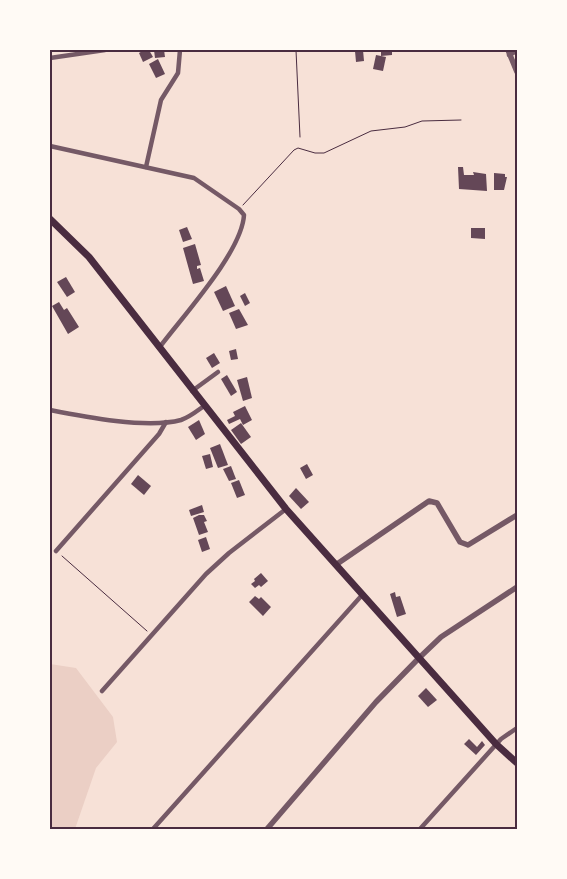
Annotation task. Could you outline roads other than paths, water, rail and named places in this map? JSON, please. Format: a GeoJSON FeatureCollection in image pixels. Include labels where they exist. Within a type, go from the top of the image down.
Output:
{"type":"FeatureCollection","features":[{"type":"Feature","properties":{"kind":"main road"},"geometry":{"type":"LineString","coordinates":[[50,219],[89,257],[286,509],[496,744],[517,763]]}},
{"type":"Feature","properties":{"kind":"street"},"geometry":{"type":"LineString","coordinates":[[50,58],[105,50]]}},
{"type":"Feature","properties":{"kind":"street"},"geometry":{"type":"LineString","coordinates":[[146,167],[161,100],[178,73],[180,50]]}},
{"type":"Feature","properties":{"kind":"street"},"geometry":{"type":"LineString","coordinates":[[517,51],[509,52],[517,72]]}},
{"type":"Feature","properties":{"kind":"street"},"geometry":{"type":"LineString","coordinates":[[50,146],[194,178],[240,209],[244,215],[235,245],[159,348]]}},
{"type":"Feature","properties":{"kind":"street"},"geometry":{"type":"LineString","coordinates":[[192,390],[218,372]]}},
{"type":"Feature","properties":{"kind":"street"},"geometry":{"type":"LineString","coordinates":[[50,410],[107,419],[166,422],[183,419],[204,406]]}},
{"type":"Feature","properties":{"kind":"street"},"geometry":{"type":"LineString","coordinates":[[56,550],[159,434],[166,422]]}},
{"type":"Feature","properties":{"kind":"street"},"geometry":{"type":"LineString","coordinates":[[337,564],[429,501],[437,503],[460,542],[468,545],[517,515]]}},
{"type":"Feature","properties":{"kind":"street"},"geometry":{"type":"LineString","coordinates":[[102,691],[219,561],[286,509]]}},
{"type":"Feature","properties":{"kind":"street"},"geometry":{"type":"LineString","coordinates":[[267,829],[376,702],[419,658],[441,637],[517,587]]}},
{"type":"Feature","properties":{"kind":"street"},"geometry":{"type":"LineString","coordinates":[[153,829],[363,594]]}},
{"type":"Feature","properties":{"kind":"street"},"geometry":{"type":"LineString","coordinates":[[420,829],[496,744],[517,728]]}}]}
